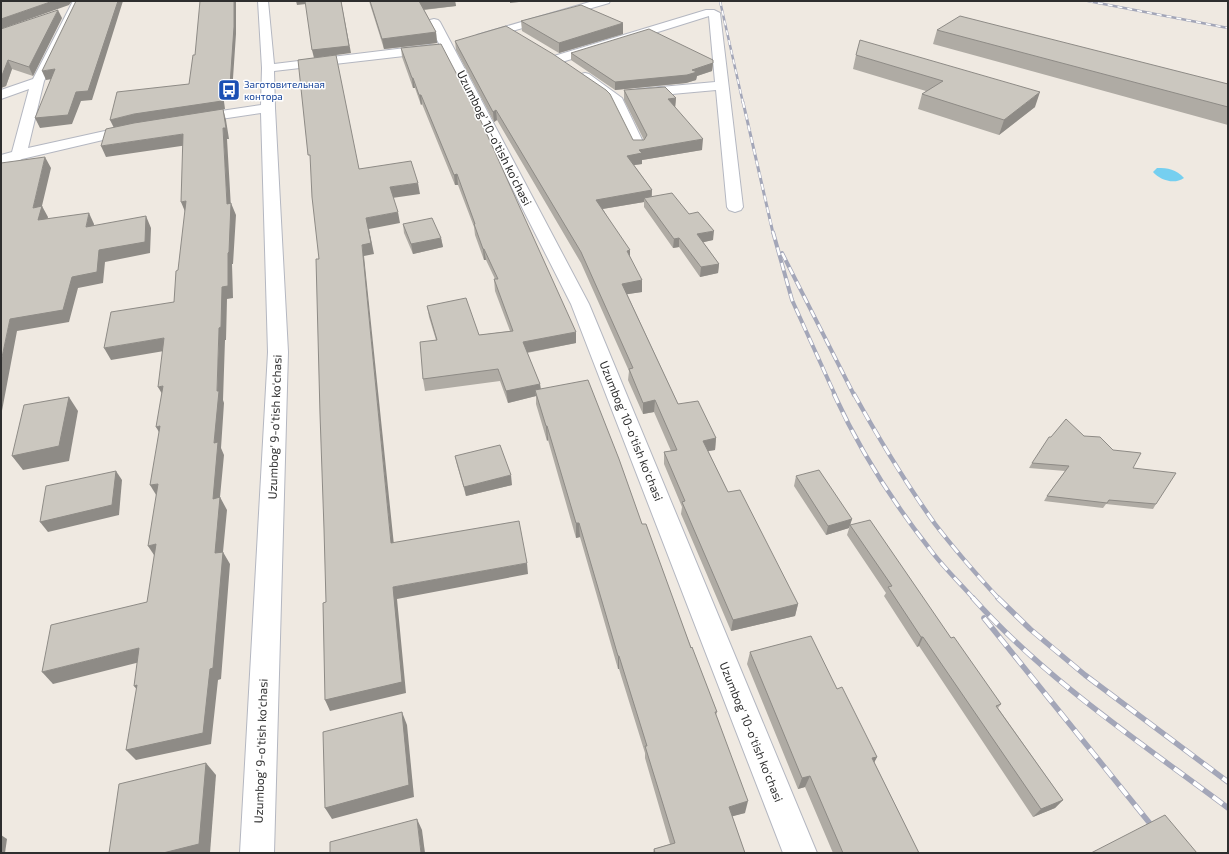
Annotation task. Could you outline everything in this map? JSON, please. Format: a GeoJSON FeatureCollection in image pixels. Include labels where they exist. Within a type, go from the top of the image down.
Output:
{"type":"FeatureCollection","features":[{"type":"Feature","properties":{"kind":"street","name":"Uzumbog' 9-o'tish ko'chasi"},"geometry":{"type":"LineString","coordinates":[[257,853],[278,352],[268,108],[268,68],[263,1]]}},
{"type":"Feature","properties":{"kind":"street"},"geometry":{"type":"LineString","coordinates":[[470,40],[605,1]]}},
{"type":"Feature","properties":{"kind":"street"},"geometry":{"type":"LineString","coordinates":[[60,14],[77,5]]}},
{"type":"Feature","properties":{"kind":"street"},"geometry":{"type":"LineString","coordinates":[[1,166],[20,154],[38,81],[77,5]]}},
{"type":"Feature","properties":{"kind":"street"},"geometry":{"type":"LineString","coordinates":[[558,59],[712,12],[715,15],[735,207]]}},
{"type":"Feature","properties":{"kind":"street","name":"Uzumbog' 10-o'tish ko'chasi"},"geometry":{"type":"LineString","coordinates":[[434,22],[451,46],[580,304],[800,853]]}},
{"type":"Feature","properties":{"kind":"street"},"geometry":{"type":"LineString","coordinates":[[508,29],[520,36]]}},
{"type":"Feature","properties":{"kind":"street"},"geometry":{"type":"LineString","coordinates":[[268,68],[451,46]]}},
{"type":"Feature","properties":{"kind":"street"},"geometry":{"type":"LineString","coordinates":[[545,52],[573,69],[617,101],[638,146]]}},
{"type":"Feature","properties":{"kind":"street"},"geometry":{"type":"LineString","coordinates":[[1,95],[38,81]]}},
{"type":"Feature","properties":{"kind":"street"},"geometry":{"type":"LineString","coordinates":[[612,96],[723,85]]}},
{"type":"Feature","properties":{"kind":"street"},"geometry":{"type":"LineString","coordinates":[[184,121],[268,108]]}},
{"type":"Feature","properties":{"kind":"street"},"geometry":{"type":"LineString","coordinates":[[1,158],[145,126]]}},
{"type":"Feature","properties":{"kind":"water"},"geometry":{"type":"Polygon","coordinates":[[[1157,168],[1172,170],[1184,178],[1176,181],[1167,181],[1153,172],[1157,168]]]}},
{"type":"Feature","properties":{"kind":"building"},"geometry":{"type":"Polygon","coordinates":[[[1,1],[53,1],[1,19],[1,1]]]}},
{"type":"Feature","properties":{"kind":"building"},"geometry":{"type":"Polygon","coordinates":[[[76,1],[118,1],[88,91],[76,92],[68,115],[35,118],[55,69],[42,71],[76,1]]]}},
{"type":"Feature","properties":{"kind":"building"},"geometry":{"type":"Polygon","coordinates":[[[200,1],[234,1],[234,27],[230,85],[220,86],[222,101],[134,114],[110,120],[117,92],[189,84],[193,55],[195,55],[200,1]]]}},
{"type":"Feature","properties":{"kind":"building"},"geometry":{"type":"Polygon","coordinates":[[[305,1],[341,1],[349,46],[312,50],[305,1]]]}},
{"type":"Feature","properties":{"kind":"building"},"geometry":{"type":"Polygon","coordinates":[[[370,1],[419,1],[436,32],[382,39],[370,1]]]}},
{"type":"Feature","properties":{"kind":"building"},"geometry":{"type":"Polygon","coordinates":[[[581,5],[623,23],[559,43],[521,21],[581,5]]]}},
{"type":"Feature","properties":{"kind":"building"},"geometry":{"type":"Polygon","coordinates":[[[58,10],[29,67],[8,60],[1,78],[1,29],[58,10]]]}},
{"type":"Feature","properties":{"kind":"building"},"geometry":{"type":"Polygon","coordinates":[[[960,16],[1228,84],[1228,107],[937,30],[960,16]]]}},
{"type":"Feature","properties":{"kind":"building"},"geometry":{"type":"Polygon","coordinates":[[[506,26],[553,54],[606,90],[610,94],[633,140],[644,140],[647,135],[624,90],[665,87],[676,98],[668,99],[703,139],[639,150],[642,153],[627,156],[652,190],[596,200],[630,250],[627,251],[642,280],[622,284],[678,404],[698,401],[716,438],[703,441],[728,492],[740,490],[798,604],[733,620],[682,502],[685,501],[664,452],[677,450],[655,400],[643,403],[629,369],[633,368],[581,252],[496,110],[493,112],[455,41],[506,26]]]}},
{"type":"Feature","properties":{"kind":"building"},"geometry":{"type":"Polygon","coordinates":[[[649,29],[713,60],[713,63],[692,70],[697,72],[687,75],[615,82],[571,53],[649,29]]]}},
{"type":"Feature","properties":{"kind":"building"},"geometry":{"type":"Polygon","coordinates":[[[860,40],[1040,92],[1004,120],[922,94],[943,81],[856,55],[860,40]]]}},
{"type":"Feature","properties":{"kind":"building"},"geometry":{"type":"Polygon","coordinates":[[[441,44],[480,119],[576,332],[523,342],[540,384],[506,391],[498,369],[423,379],[420,342],[437,340],[427,306],[466,298],[479,335],[513,331],[494,279],[498,279],[483,249],[457,174],[454,175],[421,95],[419,95],[401,48],[441,44]]]}},
{"type":"Feature","properties":{"kind":"building"},"geometry":{"type":"Polygon","coordinates":[[[336,55],[359,169],[411,161],[418,183],[390,187],[398,212],[366,218],[371,243],[362,245],[391,543],[519,521],[527,563],[393,587],[402,682],[325,700],[323,603],[326,602],[316,259],[319,259],[312,197],[310,155],[308,155],[298,60],[336,55]]]}},
{"type":"Feature","properties":{"kind":"building"},"geometry":{"type":"Polygon","coordinates":[[[223,109],[226,128],[223,128],[227,204],[231,203],[228,286],[222,287],[221,327],[219,328],[217,391],[219,391],[214,443],[218,442],[213,499],[220,497],[215,553],[223,552],[213,668],[210,669],[203,733],[126,750],[137,685],[134,686],[139,648],[42,672],[51,625],[147,602],[156,544],[148,546],[158,484],[150,485],[160,426],[156,427],[163,386],[158,387],[164,338],[104,348],[111,312],[174,302],[176,271],[178,270],[186,201],[181,202],[183,134],[101,146],[106,129],[223,109]]]}},
{"type":"Feature","properties":{"kind":"building"},"geometry":{"type":"Polygon","coordinates":[[[45,157],[33,208],[42,206],[38,220],[89,213],[86,227],[146,216],[145,242],[99,250],[97,272],[72,277],[63,310],[10,319],[1,362],[1,163],[45,157]]]}},
{"type":"Feature","properties":{"kind":"building"},"geometry":{"type":"Polygon","coordinates":[[[672,193],[689,214],[698,212],[714,231],[697,234],[719,264],[701,267],[679,238],[674,239],[644,198],[672,193]]]}},
{"type":"Feature","properties":{"kind":"building"},"geometry":{"type":"Polygon","coordinates":[[[432,218],[441,238],[411,244],[403,224],[432,218]]]}},
{"type":"Feature","properties":{"kind":"building"},"geometry":{"type":"Polygon","coordinates":[[[588,380],[619,459],[642,524],[646,524],[691,648],[692,647],[717,712],[715,712],[748,801],[729,807],[745,853],[655,853],[654,849],[675,843],[579,523],[576,523],[535,390],[588,380]]]}},
{"type":"Feature","properties":{"kind":"building"},"geometry":{"type":"Polygon","coordinates":[[[69,397],[59,446],[12,456],[24,405],[69,397]]]}},
{"type":"Feature","properties":{"kind":"building"},"geometry":{"type":"Polygon","coordinates":[[[1066,419],[1084,436],[1100,437],[1113,450],[1141,453],[1133,468],[1176,473],[1156,504],[1109,500],[1107,503],[1047,496],[1069,466],[1032,463],[1049,437],[1051,437],[1066,419]]]}},
{"type":"Feature","properties":{"kind":"building"},"geometry":{"type":"Polygon","coordinates":[[[500,445],[511,475],[464,487],[455,456],[500,445]]]}},
{"type":"Feature","properties":{"kind":"building"},"geometry":{"type":"Polygon","coordinates":[[[819,470],[852,519],[828,526],[796,476],[819,470]]]}},
{"type":"Feature","properties":{"kind":"building"},"geometry":{"type":"Polygon","coordinates":[[[116,471],[112,505],[40,522],[46,486],[116,471]]]}},
{"type":"Feature","properties":{"kind":"building"},"geometry":{"type":"Polygon","coordinates":[[[870,520],[951,638],[954,637],[1001,704],[996,706],[1063,800],[1041,809],[923,637],[921,637],[888,587],[892,586],[850,525],[870,520]]]}},
{"type":"Feature","properties":{"kind":"building"},"geometry":{"type":"Polygon","coordinates":[[[811,636],[837,689],[842,687],[877,757],[872,758],[919,853],[843,853],[810,776],[802,778],[750,652],[811,636]]]}},
{"type":"Feature","properties":{"kind":"building"},"geometry":{"type":"Polygon","coordinates":[[[402,712],[409,785],[325,808],[323,732],[402,712]]]}},
{"type":"Feature","properties":{"kind":"building"},"geometry":{"type":"Polygon","coordinates":[[[206,763],[199,844],[163,853],[109,853],[119,784],[206,763]]]}},
{"type":"Feature","properties":{"kind":"building"},"geometry":{"type":"Polygon","coordinates":[[[1165,815],[1197,853],[1091,853],[1165,815]]]}},
{"type":"Feature","properties":{"kind":"building"},"geometry":{"type":"Polygon","coordinates":[[[417,819],[421,853],[330,853],[330,842],[417,819]]]}},
{"type":"Feature","properties":{"kind":"railway"},"geometry":{"type":"LineString","coordinates":[[720,1],[743,103]]}},
{"type":"Feature","properties":{"kind":"railway"},"geometry":{"type":"LineString","coordinates":[[1088,1],[1228,28]]}},
{"type":"Feature","properties":{"kind":"railway"},"geometry":{"type":"LineString","coordinates":[[743,102],[773,233]]}},
{"type":"Feature","properties":{"kind":"railway"},"geometry":{"type":"LineString","coordinates":[[773,232],[792,300],[835,395]]}},
{"type":"Feature","properties":{"kind":"railway"},"geometry":{"type":"LineString","coordinates":[[782,253],[854,395]]}},
{"type":"Feature","properties":{"kind":"railway"},"geometry":{"type":"LineString","coordinates":[[834,394],[865,455],[889,493],[934,555],[974,599]]}},
{"type":"Feature","properties":{"kind":"railway"},"geometry":{"type":"LineString","coordinates":[[854,394],[893,460],[935,524],[999,599]]}},
{"type":"Feature","properties":{"kind":"railway"},"geometry":{"type":"LineString","coordinates":[[973,598],[1001,628],[1063,683],[1095,709],[1228,808]]}},
{"type":"Feature","properties":{"kind":"railway"},"geometry":{"type":"LineString","coordinates":[[999,599],[1030,629],[1085,675],[1228,782]]}},
{"type":"Feature","properties":{"kind":"railway"},"geometry":{"type":"LineString","coordinates":[[984,618],[1156,831]]}},
{"type":"Feature","properties":{"kind":"place","name":"Заготовительная контора"},"geometry":{"type":"Point","coordinates":[229,90]}}]}
